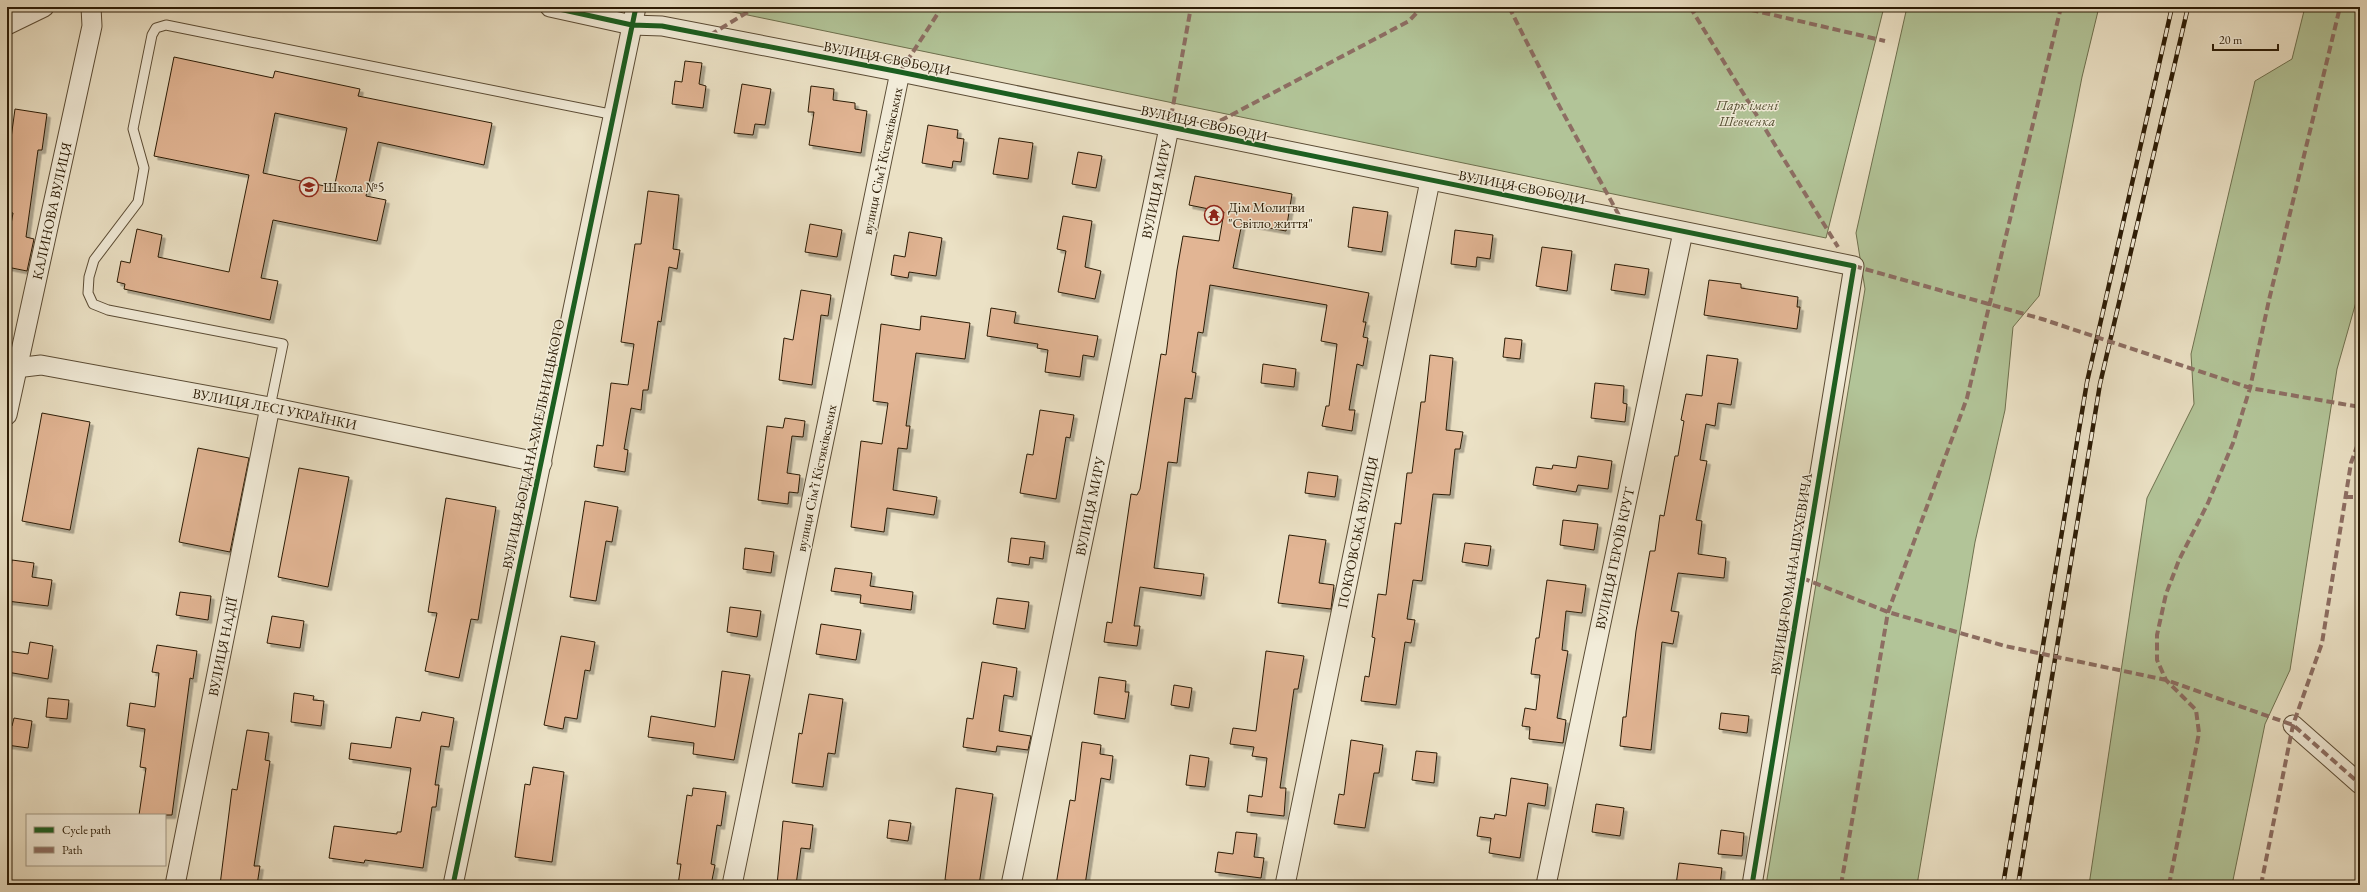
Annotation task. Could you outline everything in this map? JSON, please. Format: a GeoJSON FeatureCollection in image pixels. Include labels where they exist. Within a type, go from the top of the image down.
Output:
{"type":"FeatureCollection","features":[{"type":"Feature","properties":{"kind":"street"},"geometry":{"type":"LineString","coordinates":[[7,25],[44,7]]}},
{"type":"Feature","properties":{"kind":"street","name":"КАЛИНОВА ВУЛИЦЯ"},"geometry":{"type":"LineString","coordinates":[[7,415],[12,368],[92,26],[91,7]]}},
{"type":"Feature","properties":{"kind":"street","name":"ВУЛИЦЯ СВОБОДИ"},"geometry":{"type":"LineString","coordinates":[[550,7],[634,16],[662,26],[900,72],[1169,128],[1854,266]]}},
{"type":"Feature","properties":{"kind":"street","name":"ВУЛИЦЯ БОГДАНА ХМЕЛЬНИЦЬКОГО"},"geometry":{"type":"LineString","coordinates":[[453,885],[615,115],[634,16]]}},
{"type":"Feature","properties":{"kind":"street","name":"вулиця Сімʼї Кістяківських"},"geometry":{"type":"LineString","coordinates":[[732,885],[900,72]]}},
{"type":"Feature","properties":{"kind":"street","name":"ВУЛИЦЯ МИРУ"},"geometry":{"type":"LineString","coordinates":[[1011,885],[1169,128]]}},
{"type":"Feature","properties":{"kind":"street","name":"ПОКРОВСЬКА ВУЛИЦЯ"},"geometry":{"type":"LineString","coordinates":[[1285,885],[1430,180]]}},
{"type":"Feature","properties":{"kind":"street","name":"ВУЛИЦЯ ГЕРОЇВ КРУТ"},"geometry":{"type":"LineString","coordinates":[[1546,885],[1683,232]]}},
{"type":"Feature","properties":{"kind":"street","name":"ВУЛИЦЯ РОМАНА ШУХЕВИЧА"},"geometry":{"type":"LineString","coordinates":[[1752,885],[1854,266]]}},
{"type":"Feature","properties":{"kind":"street","name":"ВУЛИЦЯ ЛЕСІ УКРАЇНКИ"},"geometry":{"type":"LineString","coordinates":[[12,368],[41,365],[270,407],[542,463]]}},
{"type":"Feature","properties":{"kind":"street","name":"ВУЛИЦЯ НАДІЇ"},"geometry":{"type":"LineString","coordinates":[[175,885],[270,407]]}},
{"type":"Feature","properties":{"kind":"street"},"geometry":{"type":"LineString","coordinates":[[2293,725],[2360,784]]}},
{"type":"Feature","properties":{"kind":"lane"},"geometry":{"type":"LineString","coordinates":[[270,407],[283,344],[108,310],[93,304],[88,292],[89,277],[94,260],[138,202],[144,168],[133,129],[152,35],[156,28],[166,25],[615,115]]}},
{"type":"Feature","properties":{"kind":"green space","name":"Парк імені Шевченка"},"geometry":{"type":"Polygon","coordinates":[[[709,7],[1884,7],[1826,238],[709,7]]]}},
{"type":"Feature","properties":{"kind":"green space"},"geometry":{"type":"Polygon","coordinates":[[[1907,7],[2099,7],[2082,77],[2039,296],[2013,327],[2005,410],[1975,542],[1917,885],[1766,885],[1865,289],[1856,233],[1907,7]]]}},
{"type":"Feature","properties":{"kind":"green space"},"geometry":{"type":"Polygon","coordinates":[[[2305,7],[2360,7],[2360,288],[2337,369],[2290,670],[2265,724],[2232,885],[2089,885],[2147,498],[2194,404],[2191,354],[2255,81],[2292,59],[2305,7]]]}},
{"type":"Feature","properties":{"kind":"building"},"geometry":{"type":"Polygon","coordinates":[[[174,57],[273,78],[275,71],[360,89],[358,96],[492,123],[484,165],[378,142],[366,196],[386,200],[377,241],[273,220],[261,278],[278,281],[270,320],[124,289],[125,284],[117,282],[121,261],[130,263],[137,229],[162,235],[158,257],[229,272],[249,175],[154,156],[174,57]],[[275,113],[263,173],[334,188],[347,128],[275,113]]]}},
{"type":"Feature","properties":{"kind":"building"},"geometry":{"type":"Polygon","coordinates":[[[685,61],[702,63],[699,84],[706,86],[703,108],[672,104],[675,81],[682,82],[685,61]]]}},
{"type":"Feature","properties":{"kind":"building"},"geometry":{"type":"Polygon","coordinates":[[[742,84],[771,89],[765,125],[755,124],[753,135],[734,133],[742,84]]]}},
{"type":"Feature","properties":{"kind":"building"},"geometry":{"type":"Polygon","coordinates":[[[811,86],[834,89],[833,100],[855,103],[855,109],[867,111],[861,153],[809,145],[814,112],[808,112],[811,86]]]}},
{"type":"Feature","properties":{"kind":"building"},"geometry":{"type":"Polygon","coordinates":[[[15,109],[47,114],[42,150],[38,150],[26,237],[34,239],[27,271],[7,267],[7,247],[13,213],[7,212],[7,168],[15,109]]]}},
{"type":"Feature","properties":{"kind":"building"},"geometry":{"type":"Polygon","coordinates":[[[928,125],[958,130],[957,138],[964,139],[961,162],[953,161],[952,168],[922,163],[928,125]]]}},
{"type":"Feature","properties":{"kind":"building"},"geometry":{"type":"Polygon","coordinates":[[[999,138],[1033,143],[1028,179],[993,174],[999,138]]]}},
{"type":"Feature","properties":{"kind":"building"},"geometry":{"type":"Polygon","coordinates":[[[1078,152],[1102,156],[1096,188],[1072,184],[1078,152]]]}},
{"type":"Feature","properties":{"kind":"building"},"geometry":{"type":"Polygon","coordinates":[[[1195,176],[1292,194],[1286,231],[1242,223],[1233,268],[1369,293],[1363,322],[1366,322],[1363,337],[1368,338],[1363,366],[1357,364],[1349,410],[1355,410],[1352,431],[1322,426],[1326,406],[1329,406],[1337,344],[1321,341],[1327,305],[1210,285],[1203,333],[1198,332],[1192,372],[1196,373],[1192,399],[1185,398],[1177,463],[1168,462],[1154,568],[1204,574],[1201,596],[1140,587],[1134,626],[1140,626],[1137,646],[1104,642],[1107,622],[1112,623],[1131,494],[1137,495],[1140,489],[1161,354],[1166,355],[1183,236],[1219,241],[1224,212],[1189,205],[1195,176]]]}},
{"type":"Feature","properties":{"kind":"building"},"geometry":{"type":"Polygon","coordinates":[[[648,191],[679,195],[673,249],[680,250],[677,269],[669,267],[661,322],[658,321],[648,390],[643,390],[641,410],[631,408],[624,449],[628,450],[625,472],[594,467],[597,445],[603,446],[611,383],[628,385],[634,344],[621,342],[635,244],[641,244],[648,191]]]}},
{"type":"Feature","properties":{"kind":"building"},"geometry":{"type":"Polygon","coordinates":[[[1353,207],[1388,212],[1382,252],[1348,247],[1353,207]]]}},
{"type":"Feature","properties":{"kind":"building"},"geometry":{"type":"Polygon","coordinates":[[[1063,216],[1092,221],[1085,267],[1101,271],[1095,299],[1058,292],[1066,251],[1057,249],[1063,216]]]}},
{"type":"Feature","properties":{"kind":"building"},"geometry":{"type":"Polygon","coordinates":[[[810,224],[842,230],[837,257],[805,252],[810,224]]]}},
{"type":"Feature","properties":{"kind":"building"},"geometry":{"type":"Polygon","coordinates":[[[1455,230],[1493,235],[1490,259],[1477,257],[1476,267],[1451,264],[1455,230]]]}},
{"type":"Feature","properties":{"kind":"building"},"geometry":{"type":"Polygon","coordinates":[[[909,232],[942,238],[936,276],[909,272],[908,278],[891,275],[894,255],[905,257],[909,232]]]}},
{"type":"Feature","properties":{"kind":"building"},"geometry":{"type":"Polygon","coordinates":[[[1542,247],[1572,251],[1567,291],[1536,286],[1542,247]]]}},
{"type":"Feature","properties":{"kind":"building"},"geometry":{"type":"Polygon","coordinates":[[[1615,264],[1649,269],[1645,295],[1611,290],[1615,264]]]}},
{"type":"Feature","properties":{"kind":"building"},"geometry":{"type":"Polygon","coordinates":[[[1709,280],[1741,284],[1741,288],[1798,297],[1797,307],[1800,307],[1797,329],[1704,315],[1709,280]]]}},
{"type":"Feature","properties":{"kind":"building"},"geometry":{"type":"Polygon","coordinates":[[[801,290],[831,295],[828,316],[821,315],[812,385],[779,380],[784,338],[793,340],[801,290]]]}},
{"type":"Feature","properties":{"kind":"building"},"geometry":{"type":"Polygon","coordinates":[[[991,308],[1016,312],[1014,323],[1098,336],[1094,357],[1083,355],[1080,377],[1045,372],[1048,350],[1037,348],[1038,344],[987,336],[991,308]]]}},
{"type":"Feature","properties":{"kind":"building"},"geometry":{"type":"Polygon","coordinates":[[[921,316],[970,323],[965,359],[916,353],[906,426],[910,426],[907,449],[898,448],[893,490],[937,497],[934,515],[887,508],[884,532],[851,527],[861,441],[882,444],[888,403],[873,401],[881,324],[920,330],[921,316]]]}},
{"type":"Feature","properties":{"kind":"building"},"geometry":{"type":"Polygon","coordinates":[[[1505,338],[1522,340],[1520,359],[1503,357],[1505,338]]]}},
{"type":"Feature","properties":{"kind":"building"},"geometry":{"type":"Polygon","coordinates":[[[1430,355],[1453,358],[1446,430],[1463,432],[1460,449],[1455,449],[1450,495],[1433,494],[1422,581],[1413,580],[1407,619],[1415,620],[1411,643],[1405,642],[1396,705],[1361,701],[1365,676],[1369,677],[1375,638],[1372,637],[1378,594],[1386,595],[1395,523],[1401,524],[1407,473],[1412,473],[1421,402],[1425,402],[1430,355]]]}},
{"type":"Feature","properties":{"kind":"building"},"geometry":{"type":"Polygon","coordinates":[[[1707,355],[1738,359],[1731,405],[1718,403],[1715,426],[1706,424],[1700,460],[1707,461],[1696,520],[1702,521],[1698,554],[1726,558],[1724,578],[1678,573],[1671,611],[1679,612],[1673,644],[1662,642],[1651,750],[1620,746],[1623,717],[1626,717],[1636,631],[1650,551],[1655,551],[1660,515],[1664,516],[1675,456],[1678,456],[1684,421],[1681,420],[1686,394],[1702,396],[1707,355]]]}},
{"type":"Feature","properties":{"kind":"building"},"geometry":{"type":"Polygon","coordinates":[[[1263,364],[1296,369],[1294,387],[1261,383],[1263,364]]]}},
{"type":"Feature","properties":{"kind":"building"},"geometry":{"type":"Polygon","coordinates":[[[1595,383],[1624,386],[1623,403],[1627,404],[1625,422],[1591,418],[1595,383]]]}},
{"type":"Feature","properties":{"kind":"building"},"geometry":{"type":"Polygon","coordinates":[[[1040,410],[1074,415],[1070,438],[1066,437],[1056,499],[1020,493],[1027,454],[1033,455],[1040,410]]]}},
{"type":"Feature","properties":{"kind":"building"},"geometry":{"type":"Polygon","coordinates":[[[42,413],[90,422],[70,530],[22,521],[42,413]]]}},
{"type":"Feature","properties":{"kind":"building"},"geometry":{"type":"Polygon","coordinates":[[[785,418],[805,421],[803,437],[792,436],[787,473],[800,475],[798,493],[789,492],[788,504],[758,500],[767,426],[783,428],[785,418]]]}},
{"type":"Feature","properties":{"kind":"building"},"geometry":{"type":"Polygon","coordinates":[[[198,448],[249,458],[230,552],[179,542],[198,448]]]}},
{"type":"Feature","properties":{"kind":"building"},"geometry":{"type":"Polygon","coordinates":[[[1578,456],[1612,461],[1608,489],[1578,485],[1576,492],[1533,485],[1536,467],[1552,469],[1553,465],[1576,468],[1578,456]]]}},
{"type":"Feature","properties":{"kind":"building"},"geometry":{"type":"Polygon","coordinates":[[[299,468],[349,477],[328,587],[278,577],[299,468]]]}},
{"type":"Feature","properties":{"kind":"building"},"geometry":{"type":"Polygon","coordinates":[[[1308,472],[1338,476],[1335,497],[1305,493],[1308,472]]]}},
{"type":"Feature","properties":{"kind":"building"},"geometry":{"type":"Polygon","coordinates":[[[446,498],[496,507],[478,620],[471,619],[459,678],[425,671],[437,613],[428,612],[446,498]]]}},
{"type":"Feature","properties":{"kind":"building"},"geometry":{"type":"Polygon","coordinates":[[[585,501],[618,507],[612,542],[606,541],[596,601],[570,597],[585,501]]]}},
{"type":"Feature","properties":{"kind":"building"},"geometry":{"type":"Polygon","coordinates":[[[1563,520],[1598,524],[1594,550],[1560,545],[1563,520]]]}},
{"type":"Feature","properties":{"kind":"building"},"geometry":{"type":"Polygon","coordinates":[[[1289,535],[1326,540],[1319,583],[1334,585],[1331,609],[1278,603],[1289,535]]]}},
{"type":"Feature","properties":{"kind":"building"},"geometry":{"type":"Polygon","coordinates":[[[1011,538],[1045,542],[1043,559],[1030,557],[1029,565],[1008,562],[1011,538]]]}},
{"type":"Feature","properties":{"kind":"building"},"geometry":{"type":"Polygon","coordinates":[[[1465,543],[1491,546],[1488,566],[1462,562],[1465,543]]]}},
{"type":"Feature","properties":{"kind":"building"},"geometry":{"type":"Polygon","coordinates":[[[745,548],[774,552],[771,573],[743,569],[745,548]]]}},
{"type":"Feature","properties":{"kind":"building"},"geometry":{"type":"Polygon","coordinates":[[[12,560],[34,563],[32,577],[52,580],[48,606],[7,601],[12,560]]]}},
{"type":"Feature","properties":{"kind":"building"},"geometry":{"type":"Polygon","coordinates":[[[835,568],[872,573],[870,586],[913,592],[911,610],[860,603],[861,595],[831,591],[835,568]]]}},
{"type":"Feature","properties":{"kind":"building"},"geometry":{"type":"Polygon","coordinates":[[[1547,580],[1586,585],[1582,613],[1566,611],[1562,650],[1568,651],[1557,718],[1566,720],[1563,743],[1529,739],[1530,727],[1522,726],[1525,708],[1536,710],[1540,675],[1531,674],[1536,638],[1539,638],[1547,580]]]}},
{"type":"Feature","properties":{"kind":"building"},"geometry":{"type":"Polygon","coordinates":[[[180,592],[211,596],[208,620],[176,615],[180,592]]]}},
{"type":"Feature","properties":{"kind":"building"},"geometry":{"type":"Polygon","coordinates":[[[997,598],[1029,602],[1025,629],[993,624],[997,598]]]}},
{"type":"Feature","properties":{"kind":"building"},"geometry":{"type":"Polygon","coordinates":[[[730,607],[761,611],[757,637],[727,632],[730,607]]]}},
{"type":"Feature","properties":{"kind":"building"},"geometry":{"type":"Polygon","coordinates":[[[272,616],[304,621],[300,648],[267,643],[272,616]]]}},
{"type":"Feature","properties":{"kind":"building"},"geometry":{"type":"Polygon","coordinates":[[[821,624],[861,630],[856,660],[816,654],[821,624]]]}},
{"type":"Feature","properties":{"kind":"building"},"geometry":{"type":"Polygon","coordinates":[[[561,636],[595,642],[590,671],[585,670],[577,719],[565,717],[563,729],[544,725],[561,636]]]}},
{"type":"Feature","properties":{"kind":"building"},"geometry":{"type":"Polygon","coordinates":[[[30,642],[53,646],[48,679],[7,672],[7,651],[28,654],[30,642]]]}},
{"type":"Feature","properties":{"kind":"building"},"geometry":{"type":"Polygon","coordinates":[[[157,645],[197,651],[193,679],[190,678],[172,815],[139,814],[146,768],[140,767],[145,729],[127,726],[130,703],[155,707],[159,673],[152,672],[157,645]]]}},
{"type":"Feature","properties":{"kind":"building"},"geometry":{"type":"Polygon","coordinates":[[[1266,651],[1304,656],[1298,689],[1294,689],[1280,788],[1286,788],[1284,816],[1247,812],[1249,795],[1262,797],[1267,758],[1252,756],[1254,747],[1230,744],[1233,728],[1256,731],[1266,651]]]}},
{"type":"Feature","properties":{"kind":"building"},"geometry":{"type":"Polygon","coordinates":[[[982,662],[1017,668],[1013,697],[1004,695],[999,731],[1031,736],[1028,750],[997,746],[996,752],[963,747],[967,718],[973,719],[982,662]]]}},
{"type":"Feature","properties":{"kind":"building"},"geometry":{"type":"Polygon","coordinates":[[[722,671],[750,675],[734,760],[693,754],[694,743],[648,737],[651,716],[715,727],[722,671]]]}},
{"type":"Feature","properties":{"kind":"building"},"geometry":{"type":"Polygon","coordinates":[[[1099,677],[1126,681],[1125,692],[1129,692],[1125,719],[1094,714],[1099,677]]]}},
{"type":"Feature","properties":{"kind":"building"},"geometry":{"type":"Polygon","coordinates":[[[1174,685],[1192,688],[1189,708],[1171,705],[1174,685]]]}},
{"type":"Feature","properties":{"kind":"building"},"geometry":{"type":"Polygon","coordinates":[[[294,693],[314,696],[313,700],[324,701],[321,726],[291,722],[294,693]]]}},
{"type":"Feature","properties":{"kind":"building"},"geometry":{"type":"Polygon","coordinates":[[[809,694],[843,699],[835,754],[828,753],[823,787],[792,783],[799,733],[802,734],[809,694]]]}},
{"type":"Feature","properties":{"kind":"building"},"geometry":{"type":"Polygon","coordinates":[[[48,698],[69,700],[67,719],[46,717],[48,698]]]}},
{"type":"Feature","properties":{"kind":"building"},"geometry":{"type":"Polygon","coordinates":[[[422,712],[454,718],[449,747],[441,746],[435,785],[439,785],[436,807],[432,807],[423,868],[365,860],[364,863],[329,858],[334,826],[397,834],[397,832],[401,832],[411,768],[349,759],[351,743],[391,748],[396,717],[420,721],[422,712]]]}},
{"type":"Feature","properties":{"kind":"building"},"geometry":{"type":"Polygon","coordinates":[[[1721,713],[1749,716],[1747,733],[1719,729],[1721,713]]]}},
{"type":"Feature","properties":{"kind":"building"},"geometry":{"type":"Polygon","coordinates":[[[14,718],[32,721],[28,748],[7,745],[7,725],[12,726],[14,718]]]}},
{"type":"Feature","properties":{"kind":"building"},"geometry":{"type":"Polygon","coordinates":[[[247,730],[269,733],[265,760],[270,761],[254,866],[260,866],[257,885],[220,885],[232,789],[237,790],[247,730]]]}},
{"type":"Feature","properties":{"kind":"building"},"geometry":{"type":"Polygon","coordinates":[[[1351,740],[1383,745],[1379,773],[1374,773],[1365,828],[1334,824],[1339,794],[1344,795],[1351,740]]]}},
{"type":"Feature","properties":{"kind":"building"},"geometry":{"type":"Polygon","coordinates":[[[1082,742],[1101,745],[1100,754],[1113,756],[1110,780],[1101,778],[1085,885],[1056,885],[1070,800],[1075,801],[1082,742]]]}},
{"type":"Feature","properties":{"kind":"building"},"geometry":{"type":"Polygon","coordinates":[[[1416,751],[1437,753],[1434,783],[1412,780],[1416,751]]]}},
{"type":"Feature","properties":{"kind":"building"},"geometry":{"type":"Polygon","coordinates":[[[1190,755],[1209,758],[1205,787],[1186,785],[1190,755]]]}},
{"type":"Feature","properties":{"kind":"building"},"geometry":{"type":"Polygon","coordinates":[[[533,767],[564,772],[552,862],[515,857],[525,784],[530,785],[533,767]]]}},
{"type":"Feature","properties":{"kind":"building"},"geometry":{"type":"Polygon","coordinates":[[[1511,778],[1548,784],[1545,806],[1528,803],[1520,858],[1489,853],[1491,838],[1477,836],[1480,817],[1494,819],[1495,814],[1506,816],[1511,778]]]}},
{"type":"Feature","properties":{"kind":"building"},"geometry":{"type":"Polygon","coordinates":[[[693,788],[726,792],[721,826],[717,825],[711,864],[715,865],[711,885],[678,885],[681,864],[677,864],[687,795],[692,796],[693,788]]]}},
{"type":"Feature","properties":{"kind":"building"},"geometry":{"type":"Polygon","coordinates":[[[956,788],[993,794],[979,885],[945,880],[956,788]]]}},
{"type":"Feature","properties":{"kind":"building"},"geometry":{"type":"Polygon","coordinates":[[[1596,804],[1624,808],[1620,836],[1592,832],[1596,804]]]}},
{"type":"Feature","properties":{"kind":"building"},"geometry":{"type":"Polygon","coordinates":[[[889,820],[911,823],[908,841],[887,838],[889,820]]]}},
{"type":"Feature","properties":{"kind":"building"},"geometry":{"type":"Polygon","coordinates":[[[783,821],[813,825],[810,849],[801,848],[796,885],[777,885],[783,821]]]}},
{"type":"Feature","properties":{"kind":"building"},"geometry":{"type":"Polygon","coordinates":[[[1721,830],[1744,833],[1742,856],[1718,854],[1721,830]]]}},
{"type":"Feature","properties":{"kind":"building"},"geometry":{"type":"Polygon","coordinates":[[[1236,832],[1257,834],[1254,857],[1264,858],[1261,878],[1215,872],[1218,852],[1233,854],[1236,832]]]}},
{"type":"Feature","properties":{"kind":"building"},"geometry":{"type":"Polygon","coordinates":[[[1679,863],[1722,868],[1720,885],[1676,885],[1679,863]]]}},
{"type":"Feature","properties":{"kind":"railway"},"geometry":{"type":"LineString","coordinates":[[2003,885],[2087,382],[2172,7]]}},
{"type":"Feature","properties":{"kind":"railway"},"geometry":{"type":"LineString","coordinates":[[2018,885],[2100,384],[2188,7]]}},
{"type":"Feature","properties":{"kind":"marked path"},"geometry":{"type":"LineString","coordinates":[[710,35],[756,7]]}},
{"type":"Feature","properties":{"kind":"marked path"},"geometry":{"type":"LineString","coordinates":[[900,72],[942,7]]}},
{"type":"Feature","properties":{"kind":"marked path"},"geometry":{"type":"LineString","coordinates":[[1169,128],[1191,7]]}},
{"type":"Feature","properties":{"kind":"marked path"},"geometry":{"type":"LineString","coordinates":[[1199,132],[1409,21],[1422,7]]}},
{"type":"Feature","properties":{"kind":"marked path"},"geometry":{"type":"LineString","coordinates":[[1509,7],[1556,100],[1621,219]]}},
{"type":"Feature","properties":{"kind":"marked path"},"geometry":{"type":"LineString","coordinates":[[1690,7],[1838,247]]}},
{"type":"Feature","properties":{"kind":"marked path"},"geometry":{"type":"LineString","coordinates":[[1739,7],[1885,41]]}},
{"type":"Feature","properties":{"kind":"marked path"},"geometry":{"type":"LineString","coordinates":[[1841,885],[1888,612],[1967,398],[2061,7]]}},
{"type":"Feature","properties":{"kind":"marked path"},"geometry":{"type":"LineString","coordinates":[[2169,885],[2199,733],[2196,710],[2166,680],[2157,660],[2157,635],[2166,594],[2179,560],[2208,503],[2233,443],[2250,388],[2269,300],[2340,7]]}},
{"type":"Feature","properties":{"kind":"marked path"},"geometry":{"type":"LineString","coordinates":[[1854,266],[2042,319],[2250,388],[2360,407]]}},
{"type":"Feature","properties":{"kind":"marked path"},"geometry":{"type":"LineString","coordinates":[[2261,885],[2293,725],[2322,643],[2351,463],[2360,438]]}},
{"type":"Feature","properties":{"kind":"marked path"},"geometry":{"type":"LineString","coordinates":[[2345,497],[2360,497]]}},
{"type":"Feature","properties":{"kind":"marked path"},"geometry":{"type":"LineString","coordinates":[[1802,578],[1888,612],[2005,646],[2166,680],[2293,725],[2360,784]]}},
{"type":"Feature","properties":{"kind":"cycle path"},"geometry":{"type":"LineString","coordinates":[[550,7],[632,25],[662,26],[900,72],[1854,266],[1752,885]]}},
{"type":"Feature","properties":{"kind":"cycle path"},"geometry":{"type":"LineString","coordinates":[[453,885],[636,7]]}},
{"type":"Feature","properties":{"kind":"place","name":"Школа №5"},"geometry":{"type":"Point","coordinates":[309,187]}},
{"type":"Feature","properties":{"kind":"place","name":"Дім Молитви \"Світло життя\""},"geometry":{"type":"Point","coordinates":[1214,215]}}]}
